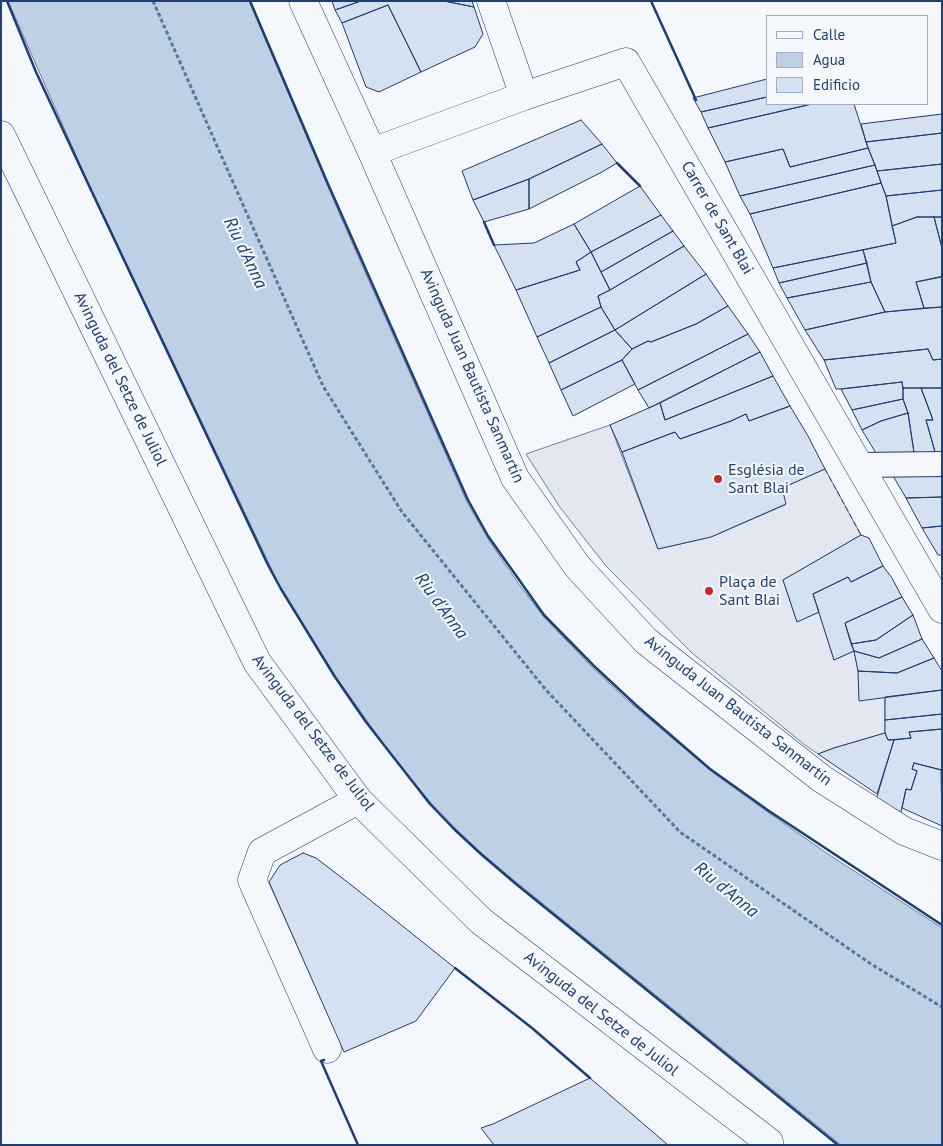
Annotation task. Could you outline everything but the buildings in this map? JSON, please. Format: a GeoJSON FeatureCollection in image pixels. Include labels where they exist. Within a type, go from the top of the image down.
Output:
{"type":"FeatureCollection","features":[{"type":"Feature","properties":{"kind":"street","name":"Avinguda Juan Bautista Sanmartín"},"geometry":{"type":"LineString","coordinates":[[303,1],[372,152],[515,478],[577,566],[646,641],[822,779],[904,831],[942,846]]}},
{"type":"Feature","properties":{"kind":"street"},"geometry":{"type":"LineString","coordinates":[[491,1],[524,96]]}},
{"type":"Feature","properties":{"kind":"street","name":"Carrer de Sant Blai"},"geometry":{"type":"LineString","coordinates":[[372,152],[524,96],[626,62],[942,609]]}},
{"type":"Feature","properties":{"kind":"street","name":"Avinguda del Setze de Juliol"},"geometry":{"type":"LineString","coordinates":[[1,135],[257,662],[358,800],[481,922],[767,1144]]}},
{"type":"Feature","properties":{"kind":"street"},"geometry":{"type":"LineString","coordinates":[[859,465],[942,464]]}},
{"type":"Feature","properties":{"kind":"street"},"geometry":{"type":"LineString","coordinates":[[327,1049],[252,880],[262,852],[358,800]]}},
{"type":"Feature","properties":{"kind":"path"},"geometry":{"type":"LineString","coordinates":[[153,1],[323,386],[402,512],[546,690],[680,832],[871,964],[942,1007]]}},
{"type":"Feature","properties":{"kind":"shaded area","name":"Plaça de Sant Blai"},"geometry":{"type":"Polygon","coordinates":[[[610,425],[658,549],[711,537],[785,505],[782,488],[825,469],[861,535],[783,580],[797,622],[819,612],[834,660],[854,651],[859,675],[885,697],[885,733],[818,754],[692,653],[606,566],[559,506],[526,454],[610,425]]]}},
{"type":"Feature","properties":{"kind":"water","name":"Riu d'Anna"},"geometry":{"type":"Polygon","coordinates":[[[8,1],[249,1],[343,222],[467,502],[490,542],[518,583],[543,616],[591,666],[627,700],[715,774],[828,854],[942,928],[942,1145],[841,1145],[478,850],[431,803],[392,756],[336,677],[281,589],[86,178],[8,1]]]}},
{"type":"Feature","properties":{"kind":"fence"},"geometry":{"type":"LineString","coordinates":[[825,469],[861,535]]}},
{"type":"Feature","properties":{"kind":"wall"},"geometry":{"type":"LineString","coordinates":[[7,1],[36,72],[268,565],[335,677],[366,722],[430,804],[482,855],[838,1145]]}},
{"type":"Feature","properties":{"kind":"wall"},"geometry":{"type":"LineString","coordinates":[[250,1],[328,184],[468,500],[488,536],[544,615],[637,706],[710,769],[769,811],[942,925]]}},
{"type":"Feature","properties":{"kind":"wall"},"geometry":{"type":"LineString","coordinates":[[651,1],[696,100]]}},
{"type":"Feature","properties":{"kind":"wall"},"geometry":{"type":"LineString","coordinates":[[617,163],[640,186]]}},
{"type":"Feature","properties":{"kind":"wall"},"geometry":{"type":"LineString","coordinates":[[484,222],[494,245]]}},
{"type":"Feature","properties":{"kind":"wall"},"geometry":{"type":"LineString","coordinates":[[455,968],[532,1028],[590,1078]]}},
{"type":"Feature","properties":{"kind":"wall"},"geometry":{"type":"LineString","coordinates":[[324,1060],[321,1061],[358,1145]]}},
{"type":"Feature","properties":{"kind":"place","name":"Església de Sant Blai"},"geometry":{"type":"Point","coordinates":[718,479]}},
{"type":"Feature","properties":{"kind":"place","name":"Plaça de Sant Blai"},"geometry":{"type":"Point","coordinates":[709,591]}}]}
